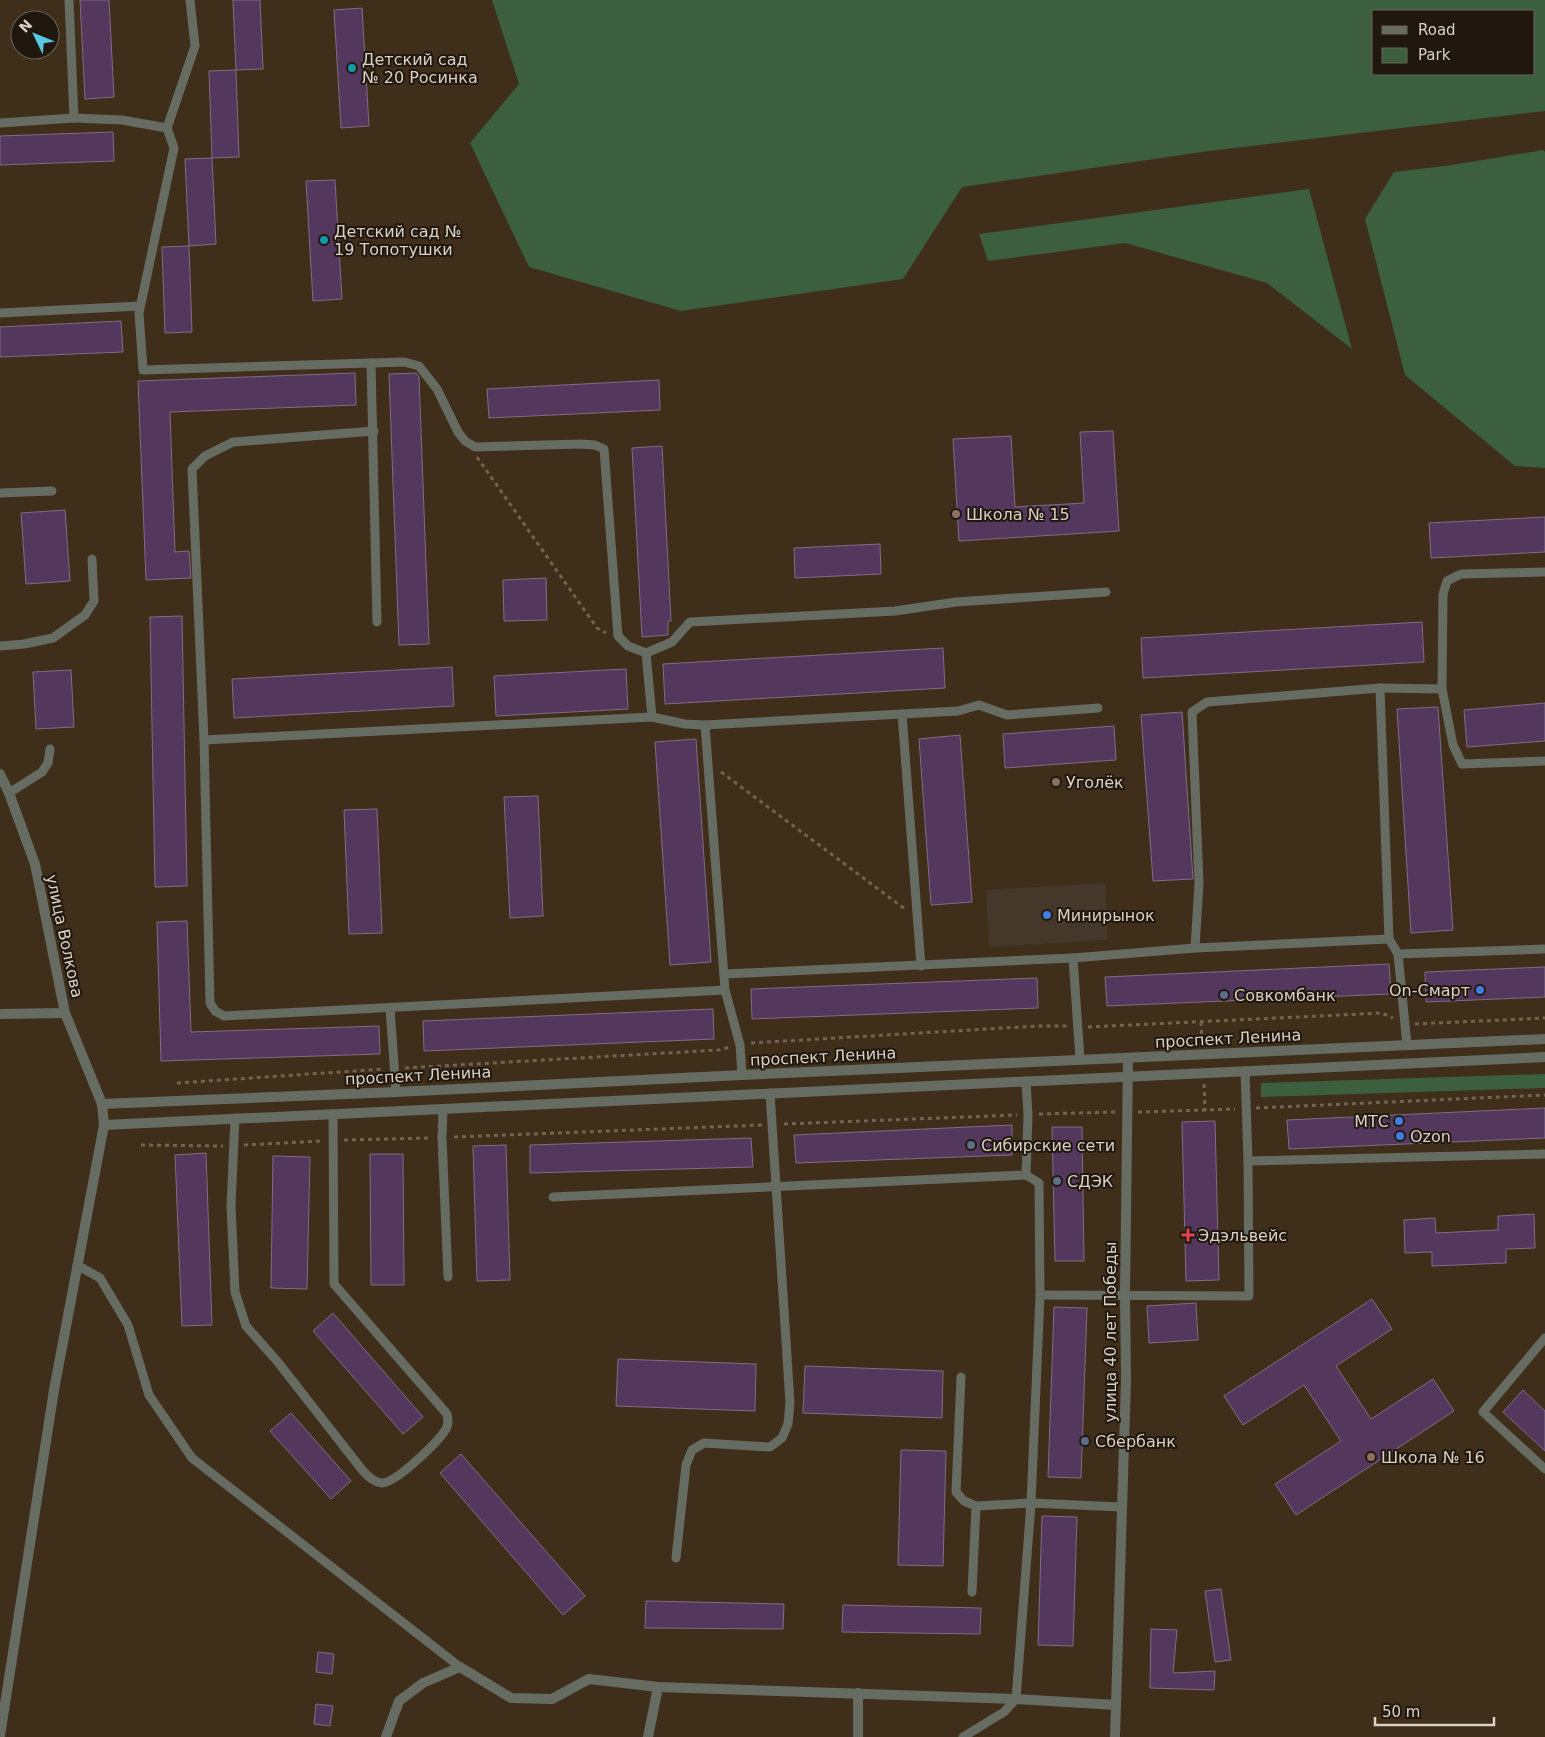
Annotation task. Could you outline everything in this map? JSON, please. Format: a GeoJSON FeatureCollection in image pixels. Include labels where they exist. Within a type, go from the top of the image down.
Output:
{"type":"FeatureCollection","features":[{"type":"Feature","properties":{"kind":"street","name":"улица Волкова"},"geometry":{"type":"LineString","coordinates":[[0,774],[9,793],[35,864],[65,1013],[102,1104],[104,1125],[96,1176],[54,1390],[0,1736]]}},
{"type":"Feature","properties":{"kind":"street"},"geometry":{"type":"LineString","coordinates":[[0,1014],[65,1013]]}},
{"type":"Feature","properties":{"kind":"street","name":"проспект Ленина"},"geometry":{"type":"LineString","coordinates":[[102,1104],[1545,1039]]}},
{"type":"Feature","properties":{"kind":"street","name":"проспект Ленина"},"geometry":{"type":"LineString","coordinates":[[104,1125],[1545,1057]]}},
{"type":"Feature","properties":{"kind":"street","name":"улица 40 лет Победы"},"geometry":{"type":"LineString","coordinates":[[1115,1737],[1126,1380],[1125,1294],[1128,1058]]}},
{"type":"Feature","properties":{"kind":"street"},"geometry":{"type":"LineString","coordinates":[[386,1737],[399,1700],[423,1682],[460,1667],[511,1698],[552,1699],[589,1679],[658,1686],[1016,1699],[1116,1705]]}},
{"type":"Feature","properties":{"kind":"street"},"geometry":{"type":"LineString","coordinates":[[648,1737],[658,1686]]}},
{"type":"Feature","properties":{"kind":"street"},"geometry":{"type":"LineString","coordinates":[[858,1693],[858,1737]]}},
{"type":"Feature","properties":{"kind":"lane"},"geometry":{"type":"LineString","coordinates":[[70,0],[74,118]]}},
{"type":"Feature","properties":{"kind":"lane"},"geometry":{"type":"LineString","coordinates":[[190,0],[194,46],[166,128],[174,148],[139,313],[143,370],[404,362],[419,366],[437,389],[458,432],[466,442],[475,447],[582,444],[596,445],[604,449],[618,636],[628,646],[646,653],[672,642],[690,622],[894,611],[956,602],[1106,592]]}},
{"type":"Feature","properties":{"kind":"lane"},"geometry":{"type":"LineString","coordinates":[[0,123],[74,118],[122,120],[166,128]]}},
{"type":"Feature","properties":{"kind":"lane"},"geometry":{"type":"LineString","coordinates":[[0,314],[140,306]]}},
{"type":"Feature","properties":{"kind":"lane"},"geometry":{"type":"LineString","coordinates":[[371,363],[377,622]]}},
{"type":"Feature","properties":{"kind":"lane"},"geometry":{"type":"LineString","coordinates":[[374,431],[233,442],[205,456],[192,469],[204,740],[210,1003],[215,1011],[224,1016],[725,990]]}},
{"type":"Feature","properties":{"kind":"lane"},"geometry":{"type":"LineString","coordinates":[[0,493],[52,491]]}},
{"type":"Feature","properties":{"kind":"lane"},"geometry":{"type":"LineString","coordinates":[[0,646],[24,644],[53,638],[70,628],[85,615],[94,601],[92,559]]}},
{"type":"Feature","properties":{"kind":"lane"},"geometry":{"type":"LineString","coordinates":[[1545,572],[1461,574],[1448,581],[1443,594],[1442,689],[1453,745],[1462,764],[1545,761]]}},
{"type":"Feature","properties":{"kind":"lane"},"geometry":{"type":"LineString","coordinates":[[646,653],[652,717]]}},
{"type":"Feature","properties":{"kind":"lane"},"geometry":{"type":"LineString","coordinates":[[1195,948],[1199,883],[1192,712],[1207,702],[1380,688],[1442,689]]}},
{"type":"Feature","properties":{"kind":"lane"},"geometry":{"type":"LineString","coordinates":[[1380,688],[1389,939],[1398,954],[1407,1045]]}},
{"type":"Feature","properties":{"kind":"lane"},"geometry":{"type":"LineString","coordinates":[[204,740],[652,717],[685,724],[705,725],[958,711],[979,705],[1007,715],[1098,708]]}},
{"type":"Feature","properties":{"kind":"lane"},"geometry":{"type":"LineString","coordinates":[[902,714],[921,966]]}},
{"type":"Feature","properties":{"kind":"lane"},"geometry":{"type":"LineString","coordinates":[[705,725],[725,990],[740,1044],[742,1075]]}},
{"type":"Feature","properties":{"kind":"lane"},"geometry":{"type":"LineString","coordinates":[[9,793],[42,772],[48,763],[50,748]]}},
{"type":"Feature","properties":{"kind":"lane"},"geometry":{"type":"LineString","coordinates":[[724,974],[1073,958],[1195,948],[1389,939]]}},
{"type":"Feature","properties":{"kind":"lane"},"geometry":{"type":"LineString","coordinates":[[1398,954],[1545,949]]}},
{"type":"Feature","properties":{"kind":"lane"},"geometry":{"type":"LineString","coordinates":[[1073,958],[1080,1059]]}},
{"type":"Feature","properties":{"kind":"lane"},"geometry":{"type":"LineString","coordinates":[[390,1008],[396,1092]]}},
{"type":"Feature","properties":{"kind":"lane"},"geometry":{"type":"LineString","coordinates":[[1040,1295],[1249,1296],[1245,1071]]}},
{"type":"Feature","properties":{"kind":"lane"},"geometry":{"type":"LineString","coordinates":[[1026,1081],[1028,1115],[1026,1175]]}},
{"type":"Feature","properties":{"kind":"lane"},"geometry":{"type":"LineString","coordinates":[[676,1558],[686,1465],[692,1450],[704,1443],[770,1446],[782,1438],[788,1424],[790,1403],[770,1093]]}},
{"type":"Feature","properties":{"kind":"lane"},"geometry":{"type":"LineString","coordinates":[[443,1109],[442,1138],[448,1277]]}},
{"type":"Feature","properties":{"kind":"lane"},"geometry":{"type":"LineString","coordinates":[[235,1118],[231,1204],[235,1292],[246,1326],[277,1361],[363,1471],[373,1481],[382,1483],[398,1477],[435,1442],[446,1430],[448,1424],[447,1414],[334,1284],[334,1114]]}},
{"type":"Feature","properties":{"kind":"lane"},"geometry":{"type":"LineString","coordinates":[[1248,1161],[1545,1154]]}},
{"type":"Feature","properties":{"kind":"lane"},"geometry":{"type":"LineString","coordinates":[[553,1197],[1026,1175],[1039,1183],[1040,1295],[1031,1503],[1016,1699],[1004,1712],[963,1737]]}},
{"type":"Feature","properties":{"kind":"lane"},"geometry":{"type":"LineString","coordinates":[[78,1265],[100,1278],[124,1318],[149,1395],[192,1458],[460,1667]]}},
{"type":"Feature","properties":{"kind":"lane"},"geometry":{"type":"LineString","coordinates":[[1545,1338],[1483,1412],[1545,1469]]}},
{"type":"Feature","properties":{"kind":"lane"},"geometry":{"type":"LineString","coordinates":[[961,1377],[956,1492],[964,1501],[976,1506],[1031,1503],[1121,1507]]}},
{"type":"Feature","properties":{"kind":"lane"},"geometry":{"type":"LineString","coordinates":[[972,1592],[976,1506]]}},
{"type":"Feature","properties":{"kind":"path"},"geometry":{"type":"LineString","coordinates":[[466,442],[597,628],[609,635],[618,636]]}},
{"type":"Feature","properties":{"kind":"path"},"geometry":{"type":"LineString","coordinates":[[709,763],[917,918]]}},
{"type":"Feature","properties":{"kind":"path"},"geometry":{"type":"LineString","coordinates":[[177,1083],[394,1068],[719,1050],[740,1044],[1028,1027],[1382,1013],[1404,1023],[1427,1024],[1545,1018]]}},
{"type":"Feature","properties":{"kind":"path"},"geometry":{"type":"LineString","coordinates":[[140,1145],[233,1146],[334,1140],[442,1138],[1545,1095]]}},
{"type":"Feature","properties":{"kind":"shaded area","name":"Минирынок"},"geometry":{"type":"Polygon","coordinates":[[[1105,883],[1108,940],[989,947],[986,890],[1105,883]]]}},
{"type":"Feature","properties":{"kind":"green space"},"geometry":{"type":"Polygon","coordinates":[[[492,0],[1545,0],[1545,111],[1209,151],[962,187],[903,279],[681,311],[529,267],[470,143],[519,84],[492,0]]]}},
{"type":"Feature","properties":{"kind":"green space"},"geometry":{"type":"Polygon","coordinates":[[[1543,150],[1545,152],[1545,468],[1515,466],[1405,375],[1365,219],[1394,172],[1452,165],[1543,150]]]}},
{"type":"Feature","properties":{"kind":"green space"},"geometry":{"type":"Polygon","coordinates":[[[1309,189],[1352,349],[1267,283],[1125,243],[988,261],[979,234],[1309,189]]]}},
{"type":"Feature","properties":{"kind":"green space"},"geometry":{"type":"Polygon","coordinates":[[[1545,1074],[1545,1088],[1261,1097],[1261,1083],[1545,1074]]]}},
{"type":"Feature","properties":{"kind":"building"},"geometry":{"type":"Polygon","coordinates":[[[80,0],[109,0],[114,97],[85,99],[80,0]]]}},
{"type":"Feature","properties":{"kind":"building"},"geometry":{"type":"Polygon","coordinates":[[[233,0],[260,0],[263,69],[236,70],[233,0]]]}},
{"type":"Feature","properties":{"kind":"building","name":"Детский сад № 20 Росинка"},"geometry":{"type":"Polygon","coordinates":[[[362,8],[369,126],[341,128],[334,10],[362,8]]]}},
{"type":"Feature","properties":{"kind":"building"},"geometry":{"type":"Polygon","coordinates":[[[236,70],[239,157],[212,158],[209,71],[236,70]]]}},
{"type":"Feature","properties":{"kind":"building"},"geometry":{"type":"Polygon","coordinates":[[[113,132],[114,161],[0,165],[0,136],[113,132]]]}},
{"type":"Feature","properties":{"kind":"building"},"geometry":{"type":"Polygon","coordinates":[[[212,158],[216,244],[189,246],[185,159],[212,158]]]}},
{"type":"Feature","properties":{"kind":"building","name":"Детский сад № 19 Топотушки"},"geometry":{"type":"Polygon","coordinates":[[[335,180],[342,299],[313,301],[306,181],[335,180]]]}},
{"type":"Feature","properties":{"kind":"building"},"geometry":{"type":"Polygon","coordinates":[[[189,246],[192,332],[165,333],[162,247],[189,246]]]}},
{"type":"Feature","properties":{"kind":"building"},"geometry":{"type":"Polygon","coordinates":[[[121,321],[123,352],[0,357],[0,327],[121,321]]]}},
{"type":"Feature","properties":{"kind":"building"},"geometry":{"type":"Polygon","coordinates":[[[355,373],[356,405],[170,412],[175,552],[189,551],[191,578],[146,580],[138,381],[355,373]]]}},
{"type":"Feature","properties":{"kind":"building"},"geometry":{"type":"Polygon","coordinates":[[[416,373],[419,377],[429,644],[399,645],[389,374],[416,373]]]}},
{"type":"Feature","properties":{"kind":"building"},"geometry":{"type":"Polygon","coordinates":[[[659,380],[660,410],[489,418],[487,389],[659,380]]]}},
{"type":"Feature","properties":{"kind":"building"},"geometry":{"type":"Polygon","coordinates":[[[1113,431],[1119,531],[959,541],[953,439],[1011,436],[1015,507],[1084,503],[1080,432],[1113,431]]]}},
{"type":"Feature","properties":{"kind":"building"},"geometry":{"type":"Polygon","coordinates":[[[662,446],[671,621],[668,621],[668,635],[642,637],[632,448],[662,446]]]}},
{"type":"Feature","properties":{"kind":"building"},"geometry":{"type":"Polygon","coordinates":[[[65,510],[70,581],[26,584],[21,513],[65,510]]]}},
{"type":"Feature","properties":{"kind":"building"},"geometry":{"type":"Polygon","coordinates":[[[1545,517],[1545,552],[1431,558],[1429,523],[1545,517]]]}},
{"type":"Feature","properties":{"kind":"building"},"geometry":{"type":"Polygon","coordinates":[[[880,544],[881,574],[795,578],[794,548],[880,544]]]}},
{"type":"Feature","properties":{"kind":"building"},"geometry":{"type":"Polygon","coordinates":[[[546,578],[547,620],[504,621],[503,580],[546,578]]]}},
{"type":"Feature","properties":{"kind":"building"},"geometry":{"type":"Polygon","coordinates":[[[182,616],[187,886],[155,887],[150,617],[182,616]]]}},
{"type":"Feature","properties":{"kind":"building"},"geometry":{"type":"Polygon","coordinates":[[[1422,622],[1424,662],[1143,678],[1141,638],[1422,622]]]}},
{"type":"Feature","properties":{"kind":"building"},"geometry":{"type":"Polygon","coordinates":[[[943,648],[945,688],[665,704],[663,664],[943,648]]]}},
{"type":"Feature","properties":{"kind":"building"},"geometry":{"type":"Polygon","coordinates":[[[452,667],[454,706],[234,718],[232,679],[452,667]]]}},
{"type":"Feature","properties":{"kind":"building"},"geometry":{"type":"Polygon","coordinates":[[[626,669],[628,709],[496,716],[494,676],[626,669]]]}},
{"type":"Feature","properties":{"kind":"building"},"geometry":{"type":"Polygon","coordinates":[[[71,670],[74,727],[36,729],[33,672],[71,670]]]}},
{"type":"Feature","properties":{"kind":"building"},"geometry":{"type":"Polygon","coordinates":[[[1545,703],[1545,741],[1467,747],[1464,710],[1545,703]]]}},
{"type":"Feature","properties":{"kind":"building"},"geometry":{"type":"Polygon","coordinates":[[[1438,707],[1453,930],[1411,933],[1397,709],[1438,707]]]}},
{"type":"Feature","properties":{"kind":"building"},"geometry":{"type":"Polygon","coordinates":[[[1182,712],[1193,879],[1153,881],[1141,715],[1182,712]]]}},
{"type":"Feature","properties":{"kind":"building"},"geometry":{"type":"Polygon","coordinates":[[[1114,726],[1116,760],[1005,768],[1003,734],[1114,726]]]}},
{"type":"Feature","properties":{"kind":"building"},"geometry":{"type":"Polygon","coordinates":[[[960,735],[972,902],[931,905],[919,739],[960,735]]]}},
{"type":"Feature","properties":{"kind":"building"},"geometry":{"type":"Polygon","coordinates":[[[696,739],[711,962],[670,965],[655,742],[696,739]]]}},
{"type":"Feature","properties":{"kind":"building"},"geometry":{"type":"Polygon","coordinates":[[[538,796],[543,916],[510,918],[504,797],[538,796]]]}},
{"type":"Feature","properties":{"kind":"building"},"geometry":{"type":"Polygon","coordinates":[[[377,809],[382,933],[349,934],[344,810],[377,809]]]}},
{"type":"Feature","properties":{"kind":"building"},"geometry":{"type":"Polygon","coordinates":[[[187,921],[191,1032],[379,1026],[380,1054],[161,1061],[157,922],[187,921]]]}},
{"type":"Feature","properties":{"kind":"building"},"geometry":{"type":"Polygon","coordinates":[[[1389,964],[1391,994],[1107,1006],[1105,977],[1389,964]]]}},
{"type":"Feature","properties":{"kind":"building"},"geometry":{"type":"Polygon","coordinates":[[[1545,967],[1545,997],[1426,1002],[1425,972],[1545,967]]]}},
{"type":"Feature","properties":{"kind":"building"},"geometry":{"type":"Polygon","coordinates":[[[1037,978],[1038,1008],[752,1019],[751,989],[1037,978]]]}},
{"type":"Feature","properties":{"kind":"building"},"geometry":{"type":"Polygon","coordinates":[[[713,1009],[714,1039],[424,1051],[423,1021],[713,1009]]]}},
{"type":"Feature","properties":{"kind":"building"},"geometry":{"type":"Polygon","coordinates":[[[1545,1108],[1545,1138],[1289,1149],[1287,1120],[1545,1108]]]}},
{"type":"Feature","properties":{"kind":"building"},"geometry":{"type":"Polygon","coordinates":[[[1215,1121],[1219,1280],[1186,1281],[1182,1122],[1215,1121]]]}},
{"type":"Feature","properties":{"kind":"building"},"geometry":{"type":"Polygon","coordinates":[[[1012,1125],[1012,1155],[796,1163],[794,1135],[1012,1125]]]}},
{"type":"Feature","properties":{"kind":"building"},"geometry":{"type":"Polygon","coordinates":[[[1052,1127],[1082,1127],[1084,1261],[1055,1261],[1052,1127]]]}},
{"type":"Feature","properties":{"kind":"building"},"geometry":{"type":"Polygon","coordinates":[[[751,1138],[753,1167],[530,1173],[530,1145],[751,1138]]]}},
{"type":"Feature","properties":{"kind":"building"},"geometry":{"type":"Polygon","coordinates":[[[506,1145],[510,1280],[477,1281],[473,1146],[506,1145]]]}},
{"type":"Feature","properties":{"kind":"building"},"geometry":{"type":"Polygon","coordinates":[[[206,1153],[212,1325],[182,1326],[175,1155],[206,1153]]]}},
{"type":"Feature","properties":{"kind":"building"},"geometry":{"type":"Polygon","coordinates":[[[370,1154],[403,1154],[404,1285],[371,1285],[370,1154]]]}},
{"type":"Feature","properties":{"kind":"building"},"geometry":{"type":"Polygon","coordinates":[[[273,1156],[310,1157],[307,1289],[271,1288],[273,1156]]]}},
{"type":"Feature","properties":{"kind":"building"},"geometry":{"type":"Polygon","coordinates":[[[1534,1214],[1535,1248],[1506,1249],[1506,1263],[1432,1266],[1432,1252],[1405,1253],[1404,1220],[1435,1218],[1436,1233],[1498,1230],[1498,1216],[1534,1214]]]}},
{"type":"Feature","properties":{"kind":"building"},"geometry":{"type":"Polygon","coordinates":[[[1372,1299],[1392,1329],[1336,1366],[1371,1419],[1433,1379],[1454,1411],[1296,1515],[1275,1484],[1341,1441],[1304,1385],[1243,1425],[1224,1396],[1372,1299]]]}},
{"type":"Feature","properties":{"kind":"building"},"geometry":{"type":"Polygon","coordinates":[[[1196,1303],[1198,1340],[1149,1343],[1147,1306],[1196,1303]]]}},
{"type":"Feature","properties":{"kind":"building"},"geometry":{"type":"Polygon","coordinates":[[[1054,1307],[1087,1308],[1081,1478],[1048,1477],[1054,1307]]]}},
{"type":"Feature","properties":{"kind":"building"},"geometry":{"type":"Polygon","coordinates":[[[333,1313],[423,1417],[403,1434],[313,1331],[333,1313]]]}},
{"type":"Feature","properties":{"kind":"building"},"geometry":{"type":"Polygon","coordinates":[[[618,1359],[756,1364],[755,1411],[616,1406],[618,1359]]]}},
{"type":"Feature","properties":{"kind":"building"},"geometry":{"type":"Polygon","coordinates":[[[805,1366],[943,1371],[942,1418],[803,1413],[805,1366]]]}},
{"type":"Feature","properties":{"kind":"building"},"geometry":{"type":"Polygon","coordinates":[[[1523,1390],[1545,1411],[1545,1451],[1503,1412],[1523,1390]]]}},
{"type":"Feature","properties":{"kind":"building"},"geometry":{"type":"Polygon","coordinates":[[[291,1413],[351,1481],[331,1499],[270,1431],[291,1413]]]}},
{"type":"Feature","properties":{"kind":"building"},"geometry":{"type":"Polygon","coordinates":[[[901,1450],[946,1451],[943,1566],[898,1565],[901,1450]]]}},
{"type":"Feature","properties":{"kind":"building"},"geometry":{"type":"Polygon","coordinates":[[[461,1454],[585,1596],[563,1615],[440,1473],[461,1454]]]}},
{"type":"Feature","properties":{"kind":"building"},"geometry":{"type":"Polygon","coordinates":[[[1042,1516],[1077,1517],[1073,1646],[1038,1645],[1042,1516]]]}},
{"type":"Feature","properties":{"kind":"building"},"geometry":{"type":"Polygon","coordinates":[[[1221,1589],[1231,1660],[1215,1662],[1205,1591],[1221,1589]]]}},
{"type":"Feature","properties":{"kind":"building"},"geometry":{"type":"Polygon","coordinates":[[[646,1601],[784,1604],[783,1629],[645,1628],[646,1601]]]}},
{"type":"Feature","properties":{"kind":"building"},"geometry":{"type":"Polygon","coordinates":[[[843,1605],[981,1608],[980,1634],[842,1632],[843,1605]]]}},
{"type":"Feature","properties":{"kind":"building"},"geometry":{"type":"Polygon","coordinates":[[[1151,1629],[1177,1630],[1173,1673],[1215,1671],[1214,1690],[1150,1688],[1151,1629]]]}},
{"type":"Feature","properties":{"kind":"building"},"geometry":{"type":"Polygon","coordinates":[[[318,1652],[334,1654],[332,1674],[316,1672],[318,1652]]]}},
{"type":"Feature","properties":{"kind":"building"},"geometry":{"type":"Polygon","coordinates":[[[316,1704],[333,1706],[330,1726],[314,1724],[316,1704]]]}},
{"type":"Feature","properties":{"kind":"place","name":"Детский сад № 20 Росинка"},"geometry":{"type":"Point","coordinates":[352,68]}},
{"type":"Feature","properties":{"kind":"place","name":"Детский сад № 19 Топотушки"},"geometry":{"type":"Point","coordinates":[324,240]}},
{"type":"Feature","properties":{"kind":"place","name":"Школа № 15"},"geometry":{"type":"Point","coordinates":[956,514]}},
{"type":"Feature","properties":{"kind":"place","name":"Уголёк"},"geometry":{"type":"Point","coordinates":[1056,782]}},
{"type":"Feature","properties":{"kind":"place","name":"Минирынок"},"geometry":{"type":"Point","coordinates":[1047,915]}},
{"type":"Feature","properties":{"kind":"place","name":"On-Смарт"},"geometry":{"type":"Point","coordinates":[1480,990]}},
{"type":"Feature","properties":{"kind":"place","name":"Совкомбанк"},"geometry":{"type":"Point","coordinates":[1224,995]}},
{"type":"Feature","properties":{"kind":"place","name":"МТС"},"geometry":{"type":"Point","coordinates":[1399,1121]}},
{"type":"Feature","properties":{"kind":"place","name":"Ozon"},"geometry":{"type":"Point","coordinates":[1400,1136]}},
{"type":"Feature","properties":{"kind":"place","name":"Сибирские сети"},"geometry":{"type":"Point","coordinates":[971,1145]}},
{"type":"Feature","properties":{"kind":"place","name":"СДЭК"},"geometry":{"type":"Point","coordinates":[1057,1181]}},
{"type":"Feature","properties":{"kind":"place","name":"Эдэльвейс"},"geometry":{"type":"Point","coordinates":[1188,1235]}},
{"type":"Feature","properties":{"kind":"place","name":"Сбербанк"},"geometry":{"type":"Point","coordinates":[1085,1441]}},
{"type":"Feature","properties":{"kind":"place","name":"Школа № 16"},"geometry":{"type":"Point","coordinates":[1371,1457]}}]}
